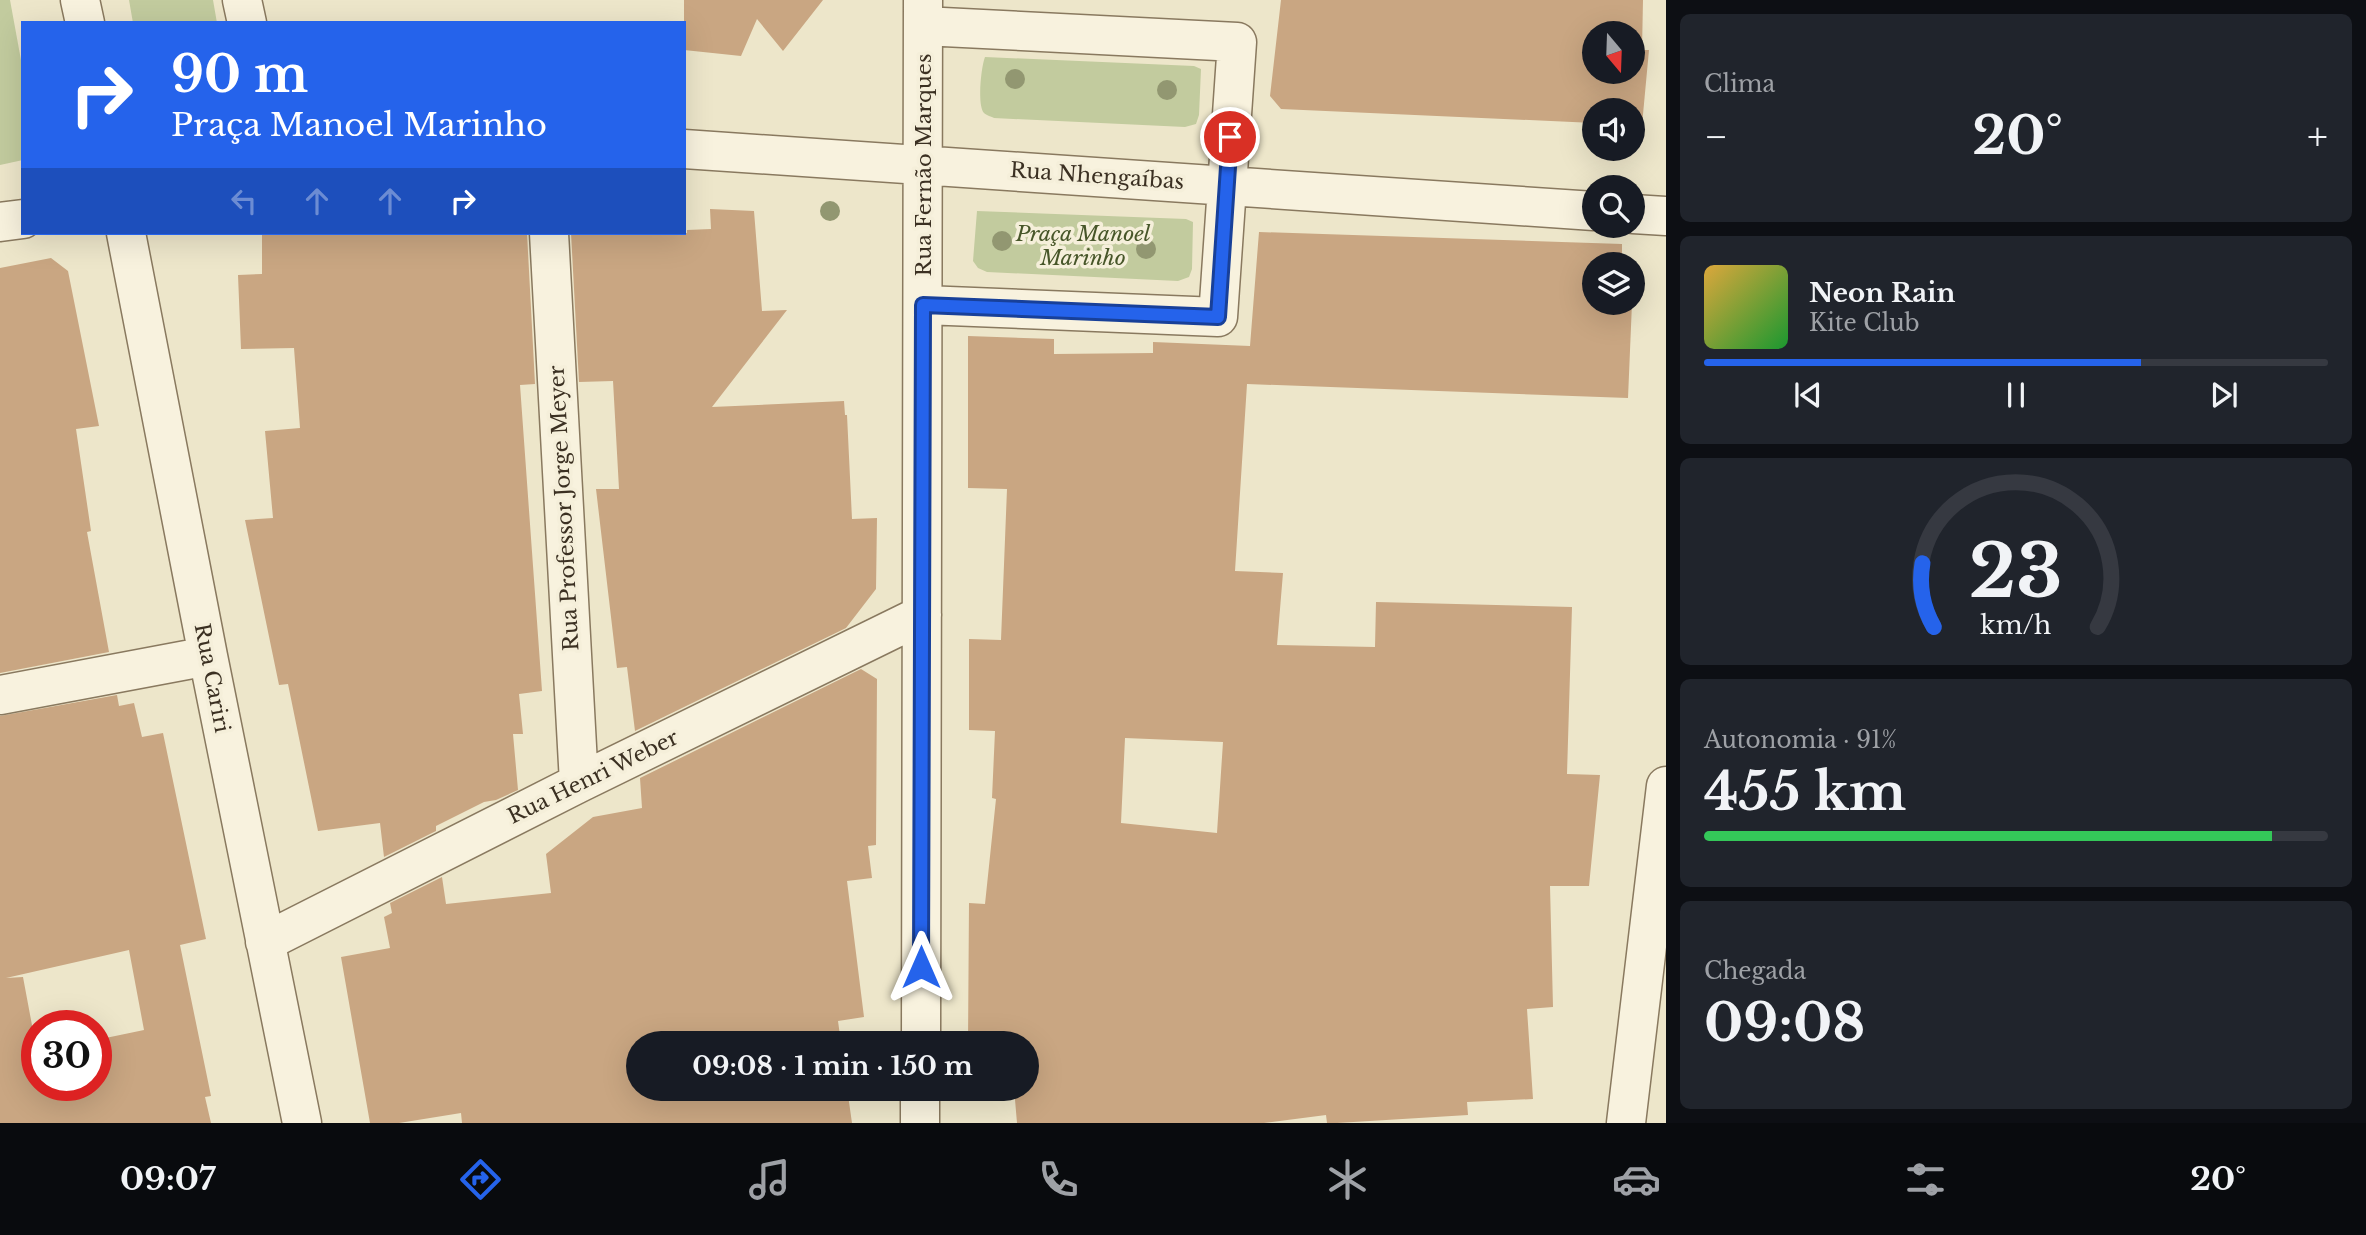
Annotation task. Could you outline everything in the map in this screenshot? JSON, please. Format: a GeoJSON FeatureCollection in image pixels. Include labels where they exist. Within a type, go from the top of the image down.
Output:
{"type":"FeatureCollection","features":[{"type":"Feature","properties":{"kind":"street"},"geometry":{"type":"LineString","coordinates":[[80,0],[85,21]]}},
{"type":"Feature","properties":{"kind":"street"},"geometry":{"type":"LineString","coordinates":[[242,0],[247,21]]}},
{"type":"Feature","properties":{"kind":"street"},"geometry":{"type":"LineString","coordinates":[[923,13],[1237,42],[1218,317],[923,305]]}},
{"type":"Feature","properties":{"kind":"street","name":"Rua Fernão Marques"},"geometry":{"type":"LineString","coordinates":[[921,1031],[923,13]]}},
{"type":"Feature","properties":{"kind":"street","name":"Rua Nhengaíbas"},"geometry":{"type":"LineString","coordinates":[[686,149],[1582,210]]}},
{"type":"Feature","properties":{"kind":"street"},"geometry":{"type":"LineString","coordinates":[[1645,215],[1666,216]]}},
{"type":"Feature","properties":{"kind":"street"},"geometry":{"type":"LineString","coordinates":[[0,222],[21,219]]}},
{"type":"Feature","properties":{"kind":"street","name":"Rua Cariri"},"geometry":{"type":"LineString","coordinates":[[126,235],[302,1123]]}},
{"type":"Feature","properties":{"kind":"street","name":"Rua Professor Jorge Meyer"},"geometry":{"type":"LineString","coordinates":[[549,235],[579,783]]}},
{"type":"Feature","properties":{"kind":"street","name":"Rua Henri Weber"},"geometry":{"type":"LineString","coordinates":[[265,942],[579,783],[922,615]]}},
{"type":"Feature","properties":{"kind":"street"},"geometry":{"type":"LineString","coordinates":[[0,695],[208,656]]}},
{"type":"Feature","properties":{"kind":"street"},"geometry":{"type":"LineString","coordinates":[[1626,1123],[1666,786]]}},
{"type":"Feature","properties":{"kind":"street"},"geometry":{"type":"LineString","coordinates":[[920,1101],[920,1123]]}},
{"type":"Feature","properties":{"kind":"green space"},"geometry":{"type":"Polygon","coordinates":[[[0,0],[10,0],[21,60],[21,160],[0,165],[0,0]]]}},
{"type":"Feature","properties":{"kind":"green space"},"geometry":{"type":"Polygon","coordinates":[[[129,0],[213,0],[217,21],[133,21],[129,0]]]}},
{"type":"Feature","properties":{"kind":"green space"},"geometry":{"type":"Polygon","coordinates":[[[985,57],[1194,66],[1201,69],[1199,115],[1196,124],[1185,127],[994,118],[984,113],[981,103],[981,77],[985,57]]]}},
{"type":"Feature","properties":{"kind":"green space","name":"Praça Manoel Marinho"},"geometry":{"type":"Polygon","coordinates":[[[977,211],[1186,219],[1193,222],[1192,269],[1189,277],[1178,281],[987,272],[978,268],[973,261],[977,211]]]}},
{"type":"Feature","properties":{"kind":"building"},"geometry":{"type":"Polygon","coordinates":[[[684,0],[823,0],[783,51],[757,19],[741,56],[686,50],[684,0]]]}},
{"type":"Feature","properties":{"kind":"building"},"geometry":{"type":"Polygon","coordinates":[[[1281,0],[1643,0],[1643,21],[1582,21],[1582,84],[1645,84],[1645,50],[1649,50],[1645,98],[1582,98],[1582,122],[1281,109],[1270,96],[1281,0]]]}},
{"type":"Feature","properties":{"kind":"building"},"geometry":{"type":"Polygon","coordinates":[[[710,209],[754,211],[762,311],[787,310],[712,407],[844,401],[852,519],[877,518],[876,589],[846,628],[635,731],[627,667],[617,668],[596,489],[619,489],[613,381],[579,382],[571,235],[686,235],[687,230],[711,229],[710,209]]]}},
{"type":"Feature","properties":{"kind":"building"},"geometry":{"type":"Polygon","coordinates":[[[1259,232],[1622,244],[1622,252],[1582,252],[1582,315],[1631,315],[1628,398],[1247,384],[1235,571],[1283,573],[1277,645],[1375,647],[1376,602],[1572,607],[1567,774],[1600,775],[1589,886],[1550,886],[1553,1007],[1527,1009],[1533,1099],[1467,1102],[1468,1115],[1337,1123],[1327,1123],[1326,1115],[1264,1123],[1017,1123],[1015,1101],[1039,1101],[1039,1031],[968,1031],[969,903],[985,904],[996,799],[992,798],[995,731],[969,730],[969,639],[1001,640],[1007,489],[968,488],[968,336],[1054,339],[1054,354],[1153,353],[1153,342],[1250,346],[1259,232]],[[1125,738],[1121,823],[1217,833],[1223,742],[1125,738]]]}},
{"type":"Feature","properties":{"kind":"building"},"geometry":{"type":"Polygon","coordinates":[[[262,235],[527,235],[535,384],[520,385],[542,691],[519,694],[523,734],[513,734],[518,790],[496,800],[484,802],[436,826],[436,831],[384,857],[380,823],[318,831],[288,684],[279,685],[245,520],[273,518],[265,431],[300,428],[294,348],[241,349],[238,275],[262,274],[262,235]]]}},
{"type":"Feature","properties":{"kind":"building"},"geometry":{"type":"Polygon","coordinates":[[[51,258],[68,271],[99,426],[76,429],[91,531],[87,532],[109,652],[0,673],[0,268],[51,258]]]}},
{"type":"Feature","properties":{"kind":"building"},"geometry":{"type":"Polygon","coordinates":[[[861,669],[877,679],[876,845],[868,846],[872,878],[847,881],[864,1017],[838,1021],[839,1031],[626,1031],[626,1101],[849,1101],[852,1123],[462,1123],[461,1113],[399,1123],[370,1123],[341,957],[390,948],[384,917],[392,913],[390,903],[442,877],[446,904],[551,893],[546,854],[593,817],[642,808],[640,778],[861,669]]]}},
{"type":"Feature","properties":{"kind":"building"},"geometry":{"type":"Polygon","coordinates":[[[117,695],[119,706],[134,703],[142,737],[163,733],[206,939],[180,945],[211,1096],[205,1097],[211,1123],[0,1123],[0,716],[117,695]]]}},
{"type":"Feature","properties":{"kind":"route"},"geometry":{"type":"LineString","coordinates":[[921,967],[923,305],[1218,317],[1230,137]]}}]}
